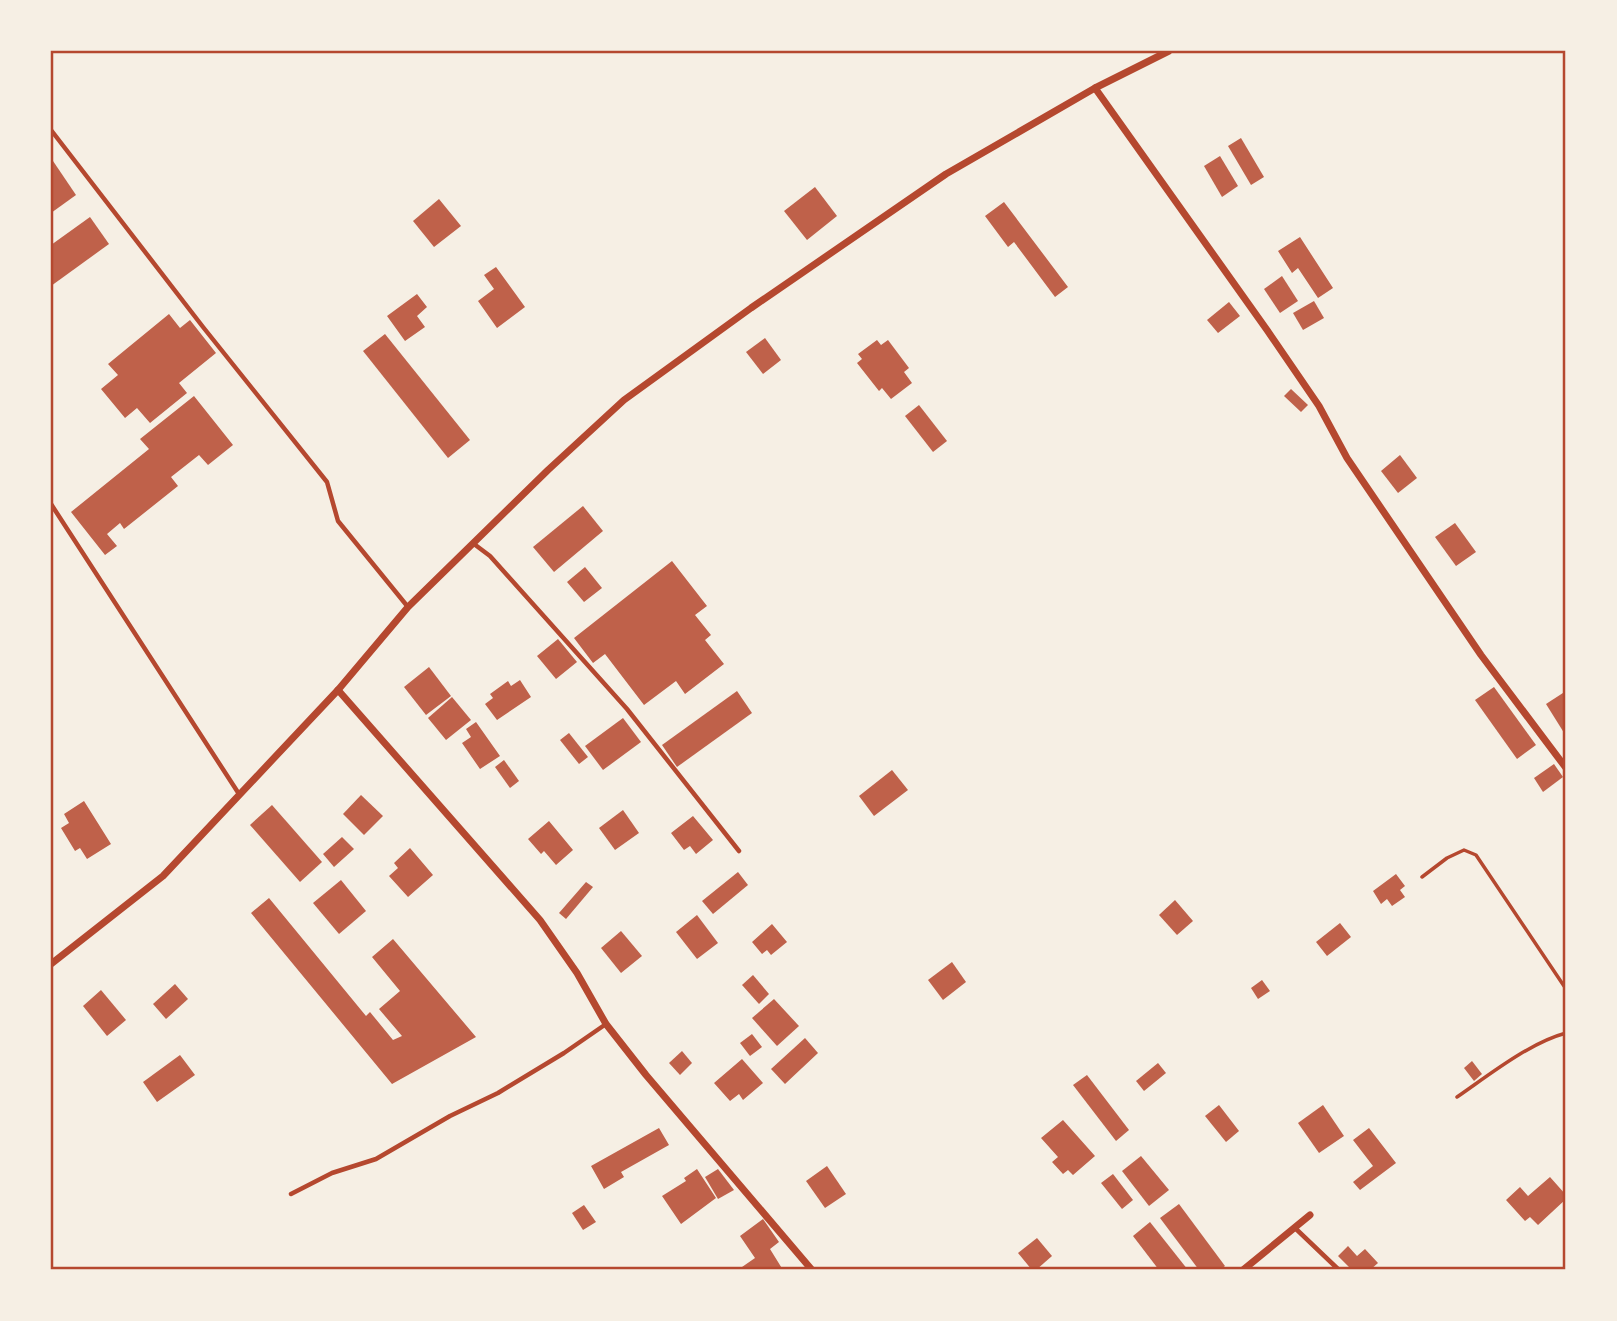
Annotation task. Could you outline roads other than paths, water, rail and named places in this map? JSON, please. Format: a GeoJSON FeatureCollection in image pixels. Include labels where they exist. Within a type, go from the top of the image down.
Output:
{"type":"FeatureCollection","features":[{"type":"Feature","properties":{"kind":"street"},"geometry":{"type":"LineString","coordinates":[[51,964],[163,876],[338,690],[408,607],[548,470],[635,392],[751,308],[946,174],[1096,88],[1169,51]]}},
{"type":"Feature","properties":{"kind":"street"},"geometry":{"type":"LineString","coordinates":[[1096,88],[1319,406],[1347,458],[1481,654],[1566,768]]}},
{"type":"Feature","properties":{"kind":"street"},"geometry":{"type":"LineString","coordinates":[[338,690],[540,920],[577,973],[606,1024],[812,1270]]}},
{"type":"Feature","properties":{"kind":"street"},"geometry":{"type":"LineString","coordinates":[[1243,1270],[1310,1214]]}},
{"type":"Feature","properties":{"kind":"lane"},"geometry":{"type":"LineString","coordinates":[[51,130],[327,482],[338,521],[408,607]]}},
{"type":"Feature","properties":{"kind":"lane"},"geometry":{"type":"LineString","coordinates":[[51,504],[239,795]]}},
{"type":"Feature","properties":{"kind":"lane"},"geometry":{"type":"LineString","coordinates":[[473,544],[490,556],[627,709],[739,851]]}},
{"type":"Feature","properties":{"kind":"lane"},"geometry":{"type":"LineString","coordinates":[[291,1194],[332,1173],[376,1159],[450,1116],[498,1093],[606,1024]]}},
{"type":"Feature","properties":{"kind":"lane"},"geometry":{"type":"LineString","coordinates":[[1295,1228],[1339,1270]]}}]}
